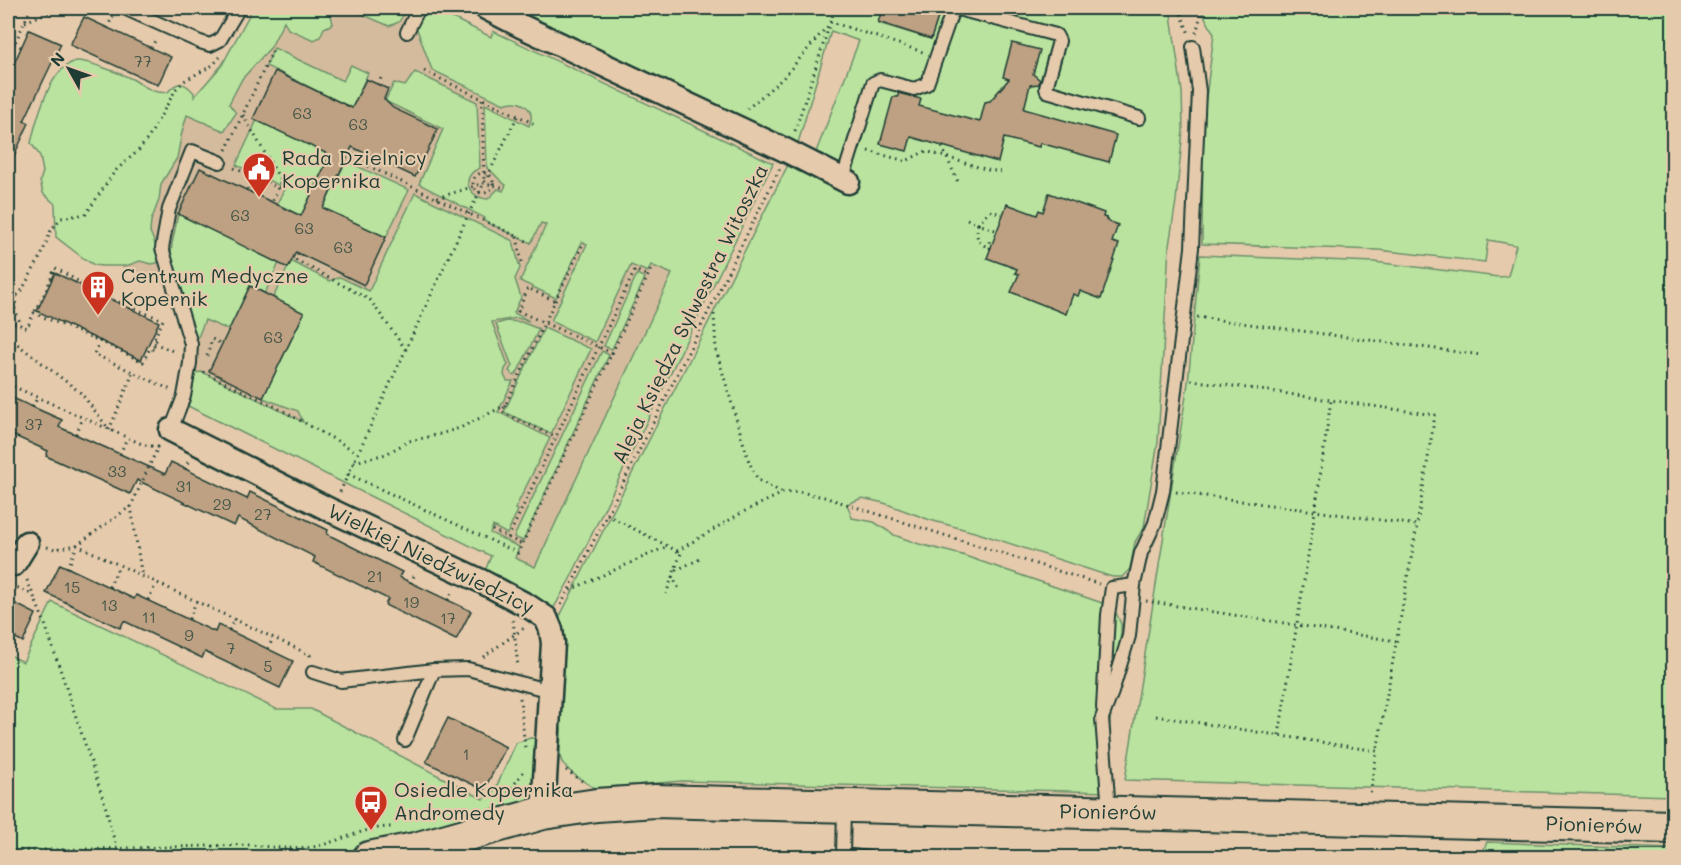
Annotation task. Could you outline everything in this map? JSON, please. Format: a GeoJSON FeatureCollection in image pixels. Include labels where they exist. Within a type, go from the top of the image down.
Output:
{"type":"FeatureCollection","features":[{"type":"Feature","properties":{"kind":"street"},"geometry":{"type":"LineString","coordinates":[[486,8],[521,27],[787,151],[848,182]]}},
{"type":"Feature","properties":{"kind":"street","name":"Wielkiej Niedźwiedzicy"},"geometry":{"type":"LineString","coordinates":[[166,442],[332,511],[481,581],[545,619],[553,643],[550,691],[536,762],[543,813]]}},
{"type":"Feature","properties":{"kind":"street"},"geometry":{"type":"LineString","coordinates":[[11,574],[27,543]]}},
{"type":"Feature","properties":{"kind":"street","name":"Pionierów"},"geometry":{"type":"LineString","coordinates":[[369,858],[415,849],[543,813],[597,805],[655,801],[1674,827]]}},
{"type":"Feature","properties":{"kind":"lane"},"geometry":{"type":"LineString","coordinates":[[124,8],[210,45],[220,40],[238,8]]}},
{"type":"Feature","properties":{"kind":"lane"},"geometry":{"type":"LineString","coordinates":[[407,32],[419,8]]}},
{"type":"Feature","properties":{"kind":"lane"},"geometry":{"type":"LineString","coordinates":[[848,182],[844,175],[873,83],[880,80],[914,89],[927,84],[952,12],[958,9],[1056,35],[1059,40],[1047,91],[1139,118]]}},
{"type":"Feature","properties":{"kind":"lane"},"geometry":{"type":"LineString","coordinates":[[1102,718],[1113,692],[1128,636],[1134,585],[1141,553],[1155,523],[1163,490],[1192,248],[1198,91],[1193,47]]}},
{"type":"Feature","properties":{"kind":"lane"},"geometry":{"type":"LineString","coordinates":[[166,442],[184,396],[190,363],[190,344],[162,248],[165,227],[169,209],[192,150],[220,162]]}},
{"type":"Feature","properties":{"kind":"lane"},"geometry":{"type":"LineString","coordinates":[[1110,812],[1102,718],[1108,615],[1112,588],[1134,585]]}},
{"type":"Feature","properties":{"kind":"lane"},"geometry":{"type":"LineString","coordinates":[[314,672],[340,681],[434,670],[468,669],[550,691]]}},
{"type":"Feature","properties":{"kind":"lane"},"geometry":{"type":"LineString","coordinates":[[405,740],[434,670]]}},
{"type":"Feature","properties":{"kind":"lane"},"geometry":{"type":"LineString","coordinates":[[844,805],[843,855],[870,858]]}},
{"type":"Feature","properties":{"kind":"path"},"geometry":{"type":"LineString","coordinates":[[8,58],[31,8]]}},
{"type":"Feature","properties":{"kind":"path"},"geometry":{"type":"LineString","coordinates":[[25,22],[58,8]]}},
{"type":"Feature","properties":{"kind":"path","name":"Aleja Księdza Sylwestra Witoszka"},"geometry":{"type":"LineString","coordinates":[[468,669],[515,636],[545,619],[569,591],[787,151],[835,8]]}},
{"type":"Feature","properties":{"kind":"path"},"geometry":{"type":"LineString","coordinates":[[1179,8],[1193,47]]}},
{"type":"Feature","properties":{"kind":"path"},"geometry":{"type":"LineString","coordinates":[[1193,47],[1203,8]]}},
{"type":"Feature","properties":{"kind":"path"},"geometry":{"type":"LineString","coordinates":[[742,113],[783,78],[831,22],[936,57]]}},
{"type":"Feature","properties":{"kind":"path"},"geometry":{"type":"LineString","coordinates":[[14,44],[21,47]]}},
{"type":"Feature","properties":{"kind":"path"},"geometry":{"type":"LineString","coordinates":[[233,136],[274,48]]}},
{"type":"Feature","properties":{"kind":"path"},"geometry":{"type":"LineString","coordinates":[[8,303],[21,292],[42,254],[51,230],[61,218],[86,214],[115,171],[138,151],[149,137],[176,90],[184,81],[213,65],[224,50]]}},
{"type":"Feature","properties":{"kind":"path"},"geometry":{"type":"LineString","coordinates":[[423,71],[537,125]]}},
{"type":"Feature","properties":{"kind":"path"},"geometry":{"type":"LineString","coordinates":[[378,85],[381,78]]}},
{"type":"Feature","properties":{"kind":"path"},"geometry":{"type":"LineString","coordinates":[[482,99],[484,183]]}},
{"type":"Feature","properties":{"kind":"path"},"geometry":{"type":"LineString","coordinates":[[243,115],[281,181],[272,202]]}},
{"type":"Feature","properties":{"kind":"path"},"geometry":{"type":"LineString","coordinates":[[332,511],[468,215],[518,115]]}},
{"type":"Feature","properties":{"kind":"path"},"geometry":{"type":"LineString","coordinates":[[942,147],[958,182]]}},
{"type":"Feature","properties":{"kind":"path"},"geometry":{"type":"LineString","coordinates":[[356,148],[351,158],[531,243]]}},
{"type":"Feature","properties":{"kind":"path"},"geometry":{"type":"LineString","coordinates":[[864,150],[906,161],[926,151],[988,170],[1003,172]]}},
{"type":"Feature","properties":{"kind":"path"},"geometry":{"type":"LineString","coordinates":[[234,168],[279,188]]}},
{"type":"Feature","properties":{"kind":"path"},"geometry":{"type":"LineString","coordinates":[[483,173],[493,179],[494,184],[487,193],[479,193],[473,187],[476,176],[483,173]]}},
{"type":"Feature","properties":{"kind":"path"},"geometry":{"type":"LineString","coordinates":[[246,189],[260,196],[261,194],[248,187],[253,177]]}},
{"type":"Feature","properties":{"kind":"path"},"geometry":{"type":"LineString","coordinates":[[437,198],[484,183],[505,188]]}},
{"type":"Feature","properties":{"kind":"path"},"geometry":{"type":"LineString","coordinates":[[988,240],[990,248],[977,241],[978,224],[989,211],[1002,214]]}},
{"type":"Feature","properties":{"kind":"path"},"geometry":{"type":"LineString","coordinates":[[967,219],[994,230]]}},
{"type":"Feature","properties":{"kind":"path"},"geometry":{"type":"LineString","coordinates":[[517,237],[522,263]]}},
{"type":"Feature","properties":{"kind":"path"},"geometry":{"type":"LineString","coordinates":[[557,438],[502,412],[583,244]]}},
{"type":"Feature","properties":{"kind":"path"},"geometry":{"type":"LineString","coordinates":[[298,254],[296,260],[369,300],[406,350]]}},
{"type":"Feature","properties":{"kind":"path"},"geometry":{"type":"LineString","coordinates":[[348,474],[518,554],[652,267]]}},
{"type":"Feature","properties":{"kind":"path"},"geometry":{"type":"LineString","coordinates":[[8,324],[27,328],[34,313],[46,291],[55,268],[104,296],[163,320],[155,337],[159,338],[154,343],[153,350],[150,348],[143,362],[34,313]]}},
{"type":"Feature","properties":{"kind":"path"},"geometry":{"type":"LineString","coordinates":[[508,538],[635,270],[648,276]]}},
{"type":"Feature","properties":{"kind":"path"},"geometry":{"type":"LineString","coordinates":[[555,301],[528,288],[518,311],[612,353]]}},
{"type":"Feature","properties":{"kind":"path"},"geometry":{"type":"LineString","coordinates":[[16,296],[15,309],[21,325]]}},
{"type":"Feature","properties":{"kind":"path"},"geometry":{"type":"LineString","coordinates":[[714,314],[716,350],[749,462],[758,480],[783,492],[824,496],[1112,588]]}},
{"type":"Feature","properties":{"kind":"path"},"geometry":{"type":"LineString","coordinates":[[1184,316],[1481,356]]}},
{"type":"Feature","properties":{"kind":"path"},"geometry":{"type":"LineString","coordinates":[[8,337],[81,393],[109,430]]}},
{"type":"Feature","properties":{"kind":"path"},"geometry":{"type":"LineString","coordinates":[[222,344],[212,339],[202,372],[276,407],[358,452]]}},
{"type":"Feature","properties":{"kind":"path"},"geometry":{"type":"LineString","coordinates":[[100,341],[94,354],[184,396]]}},
{"type":"Feature","properties":{"kind":"path"},"geometry":{"type":"LineString","coordinates":[[154,343],[166,348]]}},
{"type":"Feature","properties":{"kind":"path"},"geometry":{"type":"LineString","coordinates":[[109,430],[133,373]]}},
{"type":"Feature","properties":{"kind":"path"},"geometry":{"type":"LineString","coordinates":[[1176,378],[1435,416],[1369,799]]}},
{"type":"Feature","properties":{"kind":"path"},"geometry":{"type":"LineString","coordinates":[[8,384],[144,445],[166,442]]}},
{"type":"Feature","properties":{"kind":"path"},"geometry":{"type":"LineString","coordinates":[[33,407],[37,398]]}},
{"type":"Feature","properties":{"kind":"path"},"geometry":{"type":"LineString","coordinates":[[1279,735],[1331,400]]}},
{"type":"Feature","properties":{"kind":"path"},"geometry":{"type":"LineString","coordinates":[[353,462],[386,454],[409,441],[460,428],[508,404]]}},
{"type":"Feature","properties":{"kind":"path"},"geometry":{"type":"LineString","coordinates":[[76,434],[83,418]]}},
{"type":"Feature","properties":{"kind":"path"},"geometry":{"type":"LineString","coordinates":[[120,454],[127,438]]}},
{"type":"Feature","properties":{"kind":"path"},"geometry":{"type":"LineString","coordinates":[[27,543],[55,549],[77,545],[131,506],[166,442]]}},
{"type":"Feature","properties":{"kind":"path"},"geometry":{"type":"LineString","coordinates":[[183,454],[190,458],[184,469]]}},
{"type":"Feature","properties":{"kind":"path"},"geometry":{"type":"LineString","coordinates":[[1163,490],[1417,525]]}},
{"type":"Feature","properties":{"kind":"path"},"geometry":{"type":"LineString","coordinates":[[677,551],[743,512],[783,492]]}},
{"type":"Feature","properties":{"kind":"path"},"geometry":{"type":"LineString","coordinates":[[131,506],[142,578]]}},
{"type":"Feature","properties":{"kind":"path"},"geometry":{"type":"LineString","coordinates":[[608,515],[681,553],[666,594]]}},
{"type":"Feature","properties":{"kind":"path"},"geometry":{"type":"LineString","coordinates":[[492,530],[522,544]]}},
{"type":"Feature","properties":{"kind":"path"},"geometry":{"type":"LineString","coordinates":[[77,545],[142,578],[310,655],[314,672]]}},
{"type":"Feature","properties":{"kind":"path"},"geometry":{"type":"LineString","coordinates":[[68,568],[77,545]]}},
{"type":"Feature","properties":{"kind":"path"},"geometry":{"type":"LineString","coordinates":[[569,591],[668,546]]}},
{"type":"Feature","properties":{"kind":"path"},"geometry":{"type":"LineString","coordinates":[[674,571],[700,559]]}},
{"type":"Feature","properties":{"kind":"path"},"geometry":{"type":"LineString","coordinates":[[109,587],[119,566]]}},
{"type":"Feature","properties":{"kind":"path"},"geometry":{"type":"LineString","coordinates":[[11,574],[28,581],[44,621],[104,801],[116,847]]}},
{"type":"Feature","properties":{"kind":"path"},"geometry":{"type":"LineString","coordinates":[[11,574],[33,595]]}},
{"type":"Feature","properties":{"kind":"path"},"geometry":{"type":"LineString","coordinates":[[10,601],[11,574]]}},
{"type":"Feature","properties":{"kind":"path"},"geometry":{"type":"LineString","coordinates":[[672,576],[679,589]]}},
{"type":"Feature","properties":{"kind":"path"},"geometry":{"type":"LineString","coordinates":[[148,600],[156,584]]}},
{"type":"Feature","properties":{"kind":"path"},"geometry":{"type":"LineString","coordinates":[[1133,600],[1396,641]]}},
{"type":"Feature","properties":{"kind":"path"},"geometry":{"type":"LineString","coordinates":[[189,619],[196,602]]}},
{"type":"Feature","properties":{"kind":"path"},"geometry":{"type":"LineString","coordinates":[[503,801],[526,768],[536,762],[519,684],[512,618]]}},
{"type":"Feature","properties":{"kind":"path"},"geometry":{"type":"LineString","coordinates":[[229,630],[234,620]]}},
{"type":"Feature","properties":{"kind":"path"},"geometry":{"type":"LineString","coordinates":[[268,649],[273,638]]}},
{"type":"Feature","properties":{"kind":"path"},"geometry":{"type":"LineString","coordinates":[[1156,716],[1377,751]]}},
{"type":"Feature","properties":{"kind":"path"},"geometry":{"type":"LineString","coordinates":[[8,851],[251,845],[314,847],[379,827],[391,827]]}},
{"type":"Feature","properties":{"kind":"shaded area"},"geometry":{"type":"Polygon","coordinates":[[[253,8],[414,8],[429,14],[432,8],[689,133],[747,169],[547,577],[188,406],[198,354],[173,279],[161,283],[113,261],[183,109],[222,65],[253,8]]]}},
{"type":"Feature","properties":{"kind":"green space"},"geometry":{"type":"Polygon","coordinates":[[[253,8],[334,8],[331,15],[333,24],[324,28],[320,37],[314,40],[288,29],[284,21],[271,47],[242,79],[229,104],[236,113],[224,131],[187,115],[177,158],[161,184],[159,200],[151,221],[150,232],[159,253],[157,263],[140,261],[126,266],[102,266],[94,265],[83,258],[56,237],[55,204],[43,193],[40,181],[43,172],[40,156],[31,143],[36,122],[52,83],[67,65],[81,61],[122,75],[163,93],[181,84],[194,93],[194,97],[222,65],[253,8]]]}},
{"type":"Feature","properties":{"kind":"green space"},"geometry":{"type":"Polygon","coordinates":[[[348,8],[407,8],[399,22],[389,26],[348,8]]]}},
{"type":"Feature","properties":{"kind":"green space"},"geometry":{"type":"Polygon","coordinates":[[[432,8],[491,37],[493,31],[773,163],[570,579],[552,611],[481,581],[491,556],[188,406],[194,373],[202,372],[303,422],[298,411],[263,398],[304,313],[273,298],[291,261],[329,281],[340,277],[369,291],[415,193],[513,241],[520,268],[515,279],[521,297],[514,313],[529,321],[517,318],[492,322],[508,365],[504,375],[507,381],[513,381],[498,412],[550,438],[515,509],[518,510],[507,534],[493,526],[490,533],[519,547],[515,558],[535,567],[672,274],[651,265],[648,272],[631,265],[595,342],[551,321],[587,244],[582,242],[556,298],[520,281],[546,225],[541,223],[531,243],[484,221],[485,218],[419,184],[443,129],[385,101],[394,83],[405,86],[415,72],[477,102],[480,168],[473,172],[468,181],[471,191],[481,198],[488,199],[498,189],[503,191],[506,185],[487,168],[485,104],[529,126],[531,120],[531,114],[526,106],[516,102],[504,104],[432,70],[415,24],[420,10],[429,14],[432,8]]]}},
{"type":"Feature","properties":{"kind":"green space"},"geometry":{"type":"Polygon","coordinates":[[[513,8],[883,8],[878,23],[931,39],[941,8],[1170,8],[1182,92],[1183,130],[1169,246],[1158,442],[1144,527],[1135,542],[1130,569],[1122,577],[1112,577],[978,533],[930,520],[884,503],[862,498],[847,504],[852,518],[874,522],[894,535],[919,544],[962,555],[1105,604],[1116,613],[1121,624],[1121,632],[1105,762],[1108,792],[682,781],[597,788],[586,783],[564,765],[560,755],[561,728],[556,739],[564,656],[555,626],[791,159],[817,172],[824,155],[816,152],[859,41],[831,31],[798,143],[513,8]]]}},
{"type":"Feature","properties":{"kind":"green space"},"geometry":{"type":"Polygon","coordinates":[[[1200,8],[1673,8],[1673,796],[1125,780],[1188,383],[1200,255],[1374,262],[1499,277],[1508,276],[1516,245],[1488,240],[1485,262],[1378,250],[1202,244],[1203,122],[1214,34],[1200,8]]]}},
{"type":"Feature","properties":{"kind":"green space"},"geometry":{"type":"Polygon","coordinates":[[[274,48],[343,81],[351,65],[368,73],[352,108],[266,66],[274,48]]]}},
{"type":"Feature","properties":{"kind":"green space"},"geometry":{"type":"Polygon","coordinates":[[[257,120],[330,155],[301,216],[277,204],[285,188],[236,165],[257,120]]]}},
{"type":"Feature","properties":{"kind":"green space"},"geometry":{"type":"Polygon","coordinates":[[[346,161],[409,190],[386,237],[323,208],[346,161]]]}},
{"type":"Feature","properties":{"kind":"green space"},"geometry":{"type":"Polygon","coordinates":[[[178,214],[279,263],[265,293],[250,286],[229,330],[205,320],[196,342],[169,272],[178,214]]]}},
{"type":"Feature","properties":{"kind":"green space"},"geometry":{"type":"Polygon","coordinates":[[[637,274],[645,278],[612,349],[604,346],[637,274]]]}},
{"type":"Feature","properties":{"kind":"green space"},"geometry":{"type":"Polygon","coordinates":[[[507,321],[521,322],[539,329],[514,376],[509,371],[512,366],[496,324],[507,321]]]}},
{"type":"Feature","properties":{"kind":"green space"},"geometry":{"type":"Polygon","coordinates":[[[544,328],[591,349],[551,434],[504,412],[544,328]]]}},
{"type":"Feature","properties":{"kind":"green space"},"geometry":{"type":"Polygon","coordinates":[[[602,351],[609,355],[523,541],[514,537],[602,351]]]}},
{"type":"Feature","properties":{"kind":"green space"},"geometry":{"type":"Polygon","coordinates":[[[52,602],[276,709],[311,709],[483,799],[495,790],[516,743],[530,738],[556,739],[543,813],[369,858],[8,857],[8,654],[23,662],[52,602]]]}},
{"type":"Feature","properties":{"kind":"green space"},"geometry":{"type":"Polygon","coordinates":[[[1487,842],[1673,849],[1673,857],[1481,857],[1487,842]]]}},
{"type":"Feature","properties":{"kind":"green space"},"geometry":{"type":"Polygon","coordinates":[[[909,853],[997,857],[739,858],[909,853]]]}},
{"type":"Feature","properties":{"kind":"building"},"geometry":{"type":"Polygon","coordinates":[[[883,8],[941,8],[931,39],[878,22],[883,8]]]}},
{"type":"Feature","properties":{"kind":"building"},"geometry":{"type":"Polygon","coordinates":[[[84,17],[171,57],[158,85],[70,45],[84,17]]]}},
{"type":"Feature","properties":{"kind":"building"},"geometry":{"type":"Polygon","coordinates":[[[29,30],[61,44],[24,121],[29,123],[8,169],[8,77],[29,30]]]}},
{"type":"Feature","properties":{"kind":"building"},"geometry":{"type":"Polygon","coordinates":[[[1012,43],[1040,50],[1033,74],[1040,80],[1039,84],[1030,85],[1024,109],[1116,135],[1109,162],[1040,143],[1039,147],[1004,138],[998,162],[911,137],[907,151],[880,144],[893,97],[898,97],[898,93],[921,99],[919,106],[980,122],[985,102],[990,101],[1009,79],[1003,77],[1012,43]]]}},
{"type":"Feature","properties":{"kind":"building"},"geometry":{"type":"Polygon","coordinates":[[[275,71],[352,108],[366,79],[388,89],[384,99],[393,108],[438,129],[415,177],[352,147],[323,208],[386,237],[364,285],[296,252],[288,268],[178,214],[200,168],[301,216],[330,155],[253,119],[275,71]]]}},
{"type":"Feature","properties":{"kind":"building"},"geometry":{"type":"Polygon","coordinates":[[[1049,193],[1104,213],[1103,217],[1107,218],[1106,220],[1118,225],[1112,242],[1119,244],[1101,299],[1080,291],[1078,296],[1073,294],[1066,314],[1011,292],[1019,274],[1015,273],[1017,269],[987,258],[1007,204],[1037,215],[1039,210],[1043,212],[1049,193]]]}},
{"type":"Feature","properties":{"kind":"building","name":"Centrum Medyczne Kopernik"},"geometry":{"type":"Polygon","coordinates":[[[55,273],[159,322],[141,360],[37,311],[55,273]]]}},
{"type":"Feature","properties":{"kind":"building"},"geometry":{"type":"Polygon","coordinates":[[[250,286],[304,313],[263,398],[209,371],[250,286]]]}},
{"type":"Feature","properties":{"kind":"building"},"geometry":{"type":"Polygon","coordinates":[[[8,396],[62,420],[59,427],[165,474],[171,462],[247,499],[250,492],[328,530],[327,534],[402,572],[399,577],[471,611],[456,640],[385,605],[388,599],[313,562],[315,557],[238,518],[234,526],[137,480],[130,494],[46,456],[48,451],[8,433],[8,396]]]}},
{"type":"Feature","properties":{"kind":"building"},"geometry":{"type":"Polygon","coordinates":[[[60,564],[134,599],[136,595],[215,632],[218,625],[293,661],[280,688],[205,652],[202,658],[124,621],[120,628],[46,593],[60,564]]]}},
{"type":"Feature","properties":{"kind":"building"},"geometry":{"type":"Polygon","coordinates":[[[8,600],[36,614],[23,642],[8,634],[8,600]]]}},
{"type":"Feature","properties":{"kind":"building"},"geometry":{"type":"Polygon","coordinates":[[[448,718],[506,747],[484,790],[426,762],[448,718]]]}},
{"type":"Feature","properties":{"kind":"place","name":"Rada Dzielnicy Kopernika"},"geometry":{"type":"Point","coordinates":[259,198]}},
{"type":"Feature","properties":{"kind":"place","name":"Centrum Medyczne Kopernik"},"geometry":{"type":"Point","coordinates":[98,316]}},
{"type":"Feature","properties":{"kind":"place","name":"Osiedle Kopernika Andromedy"},"geometry":{"type":"Point","coordinates":[371,831]}}]}
